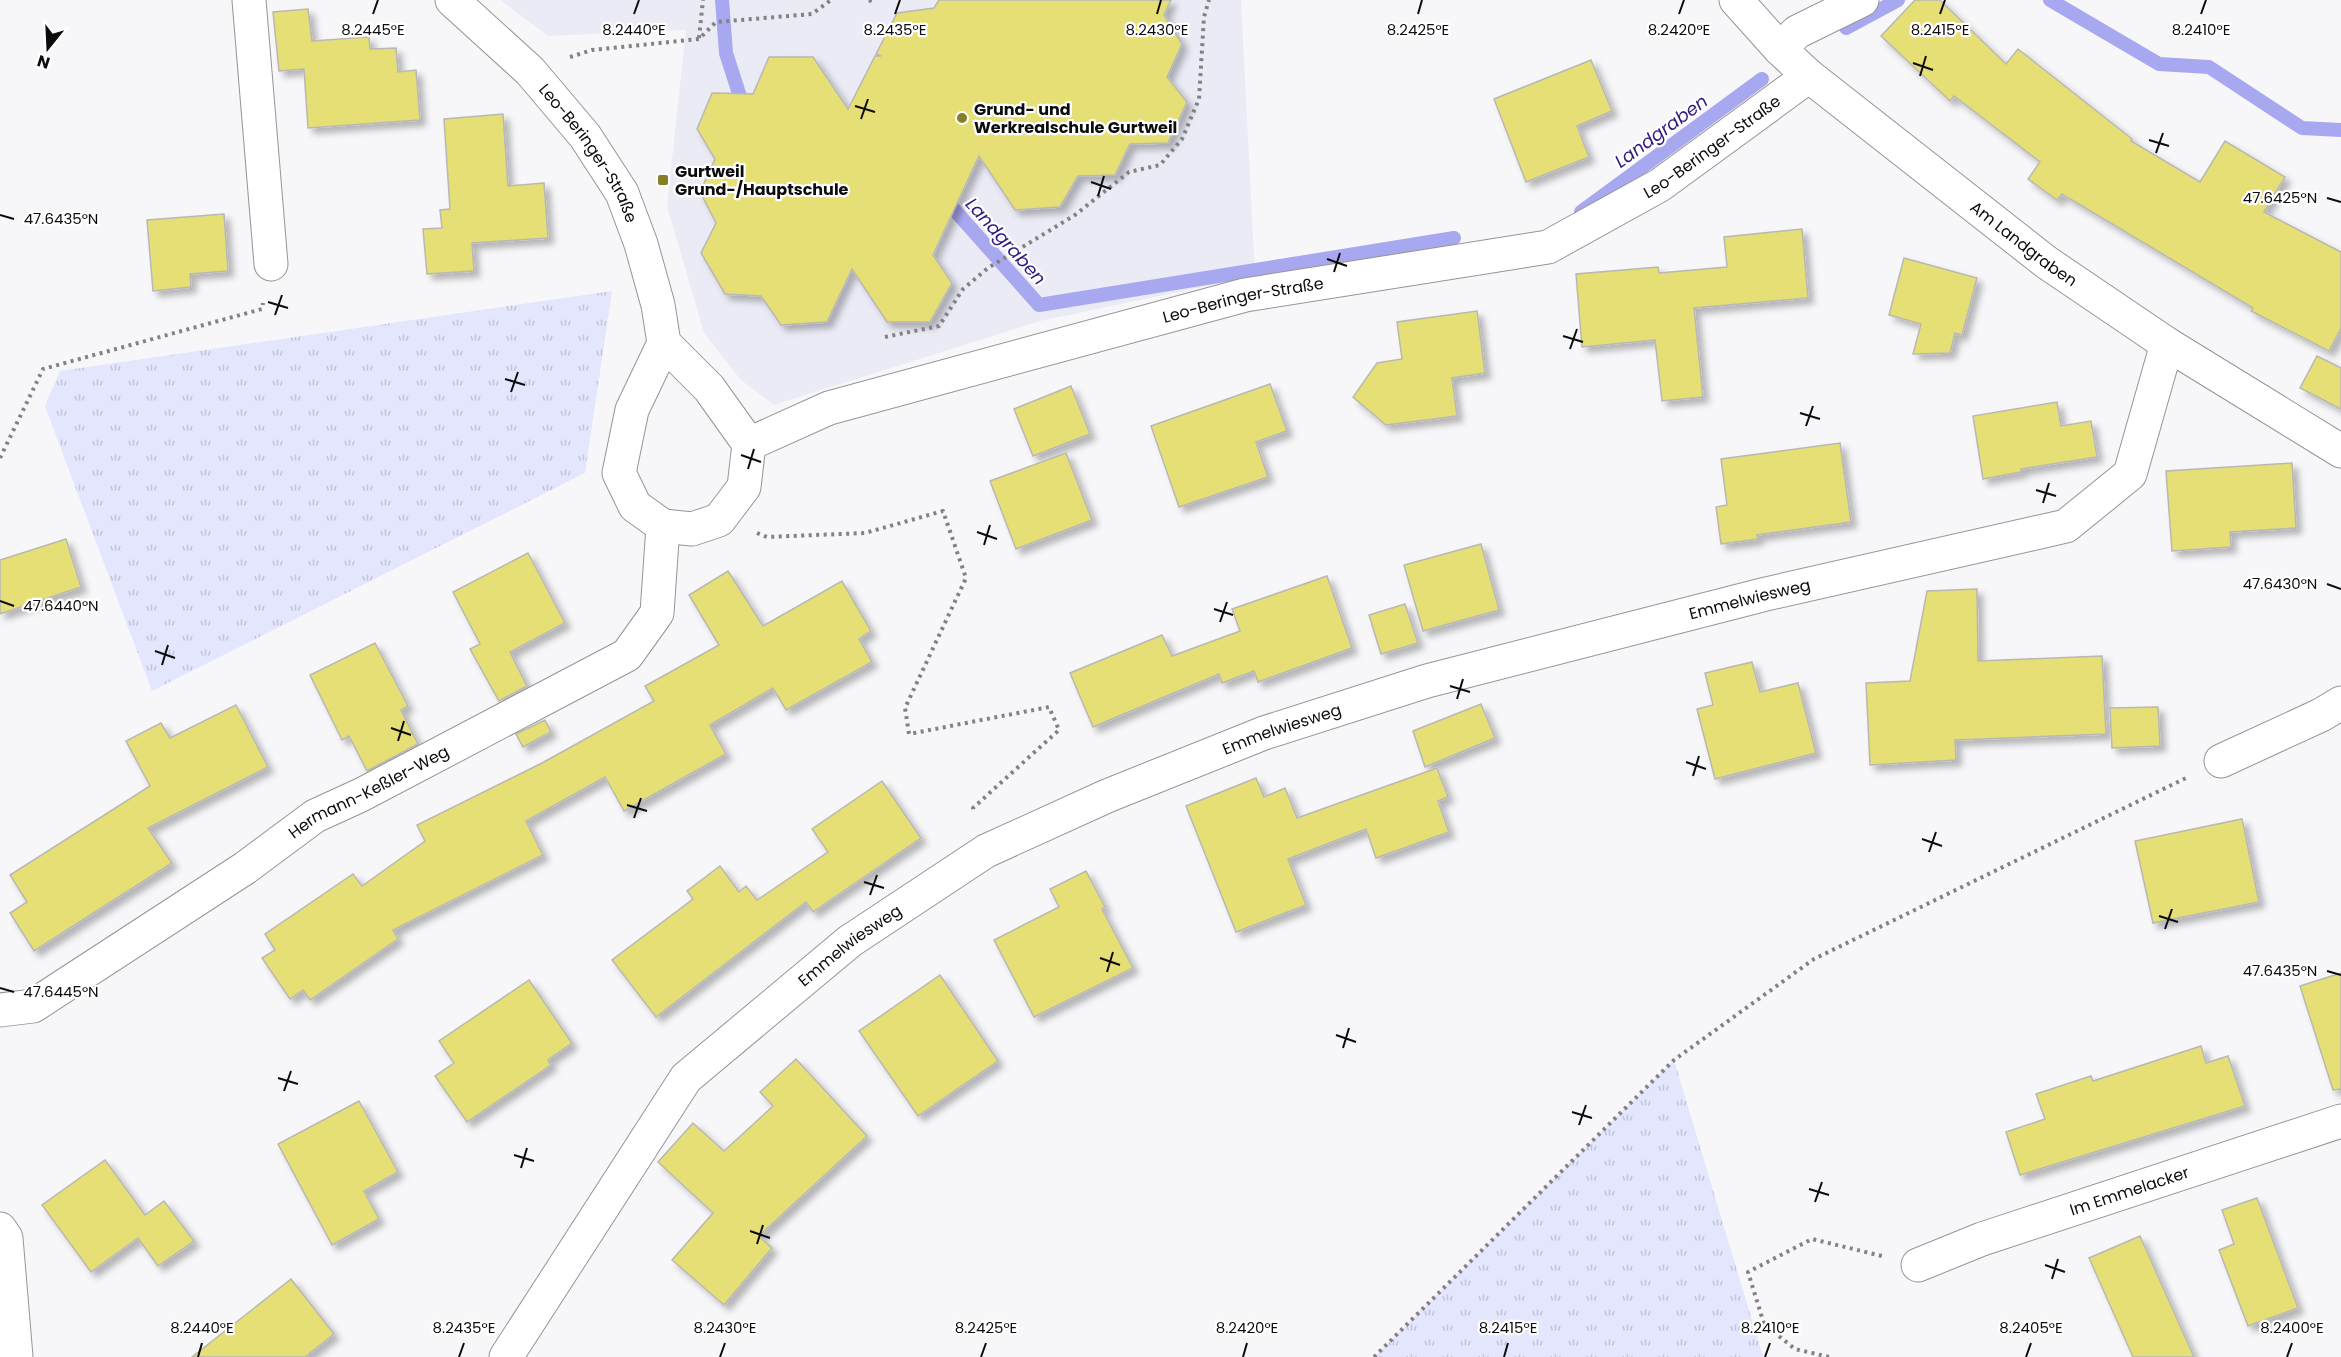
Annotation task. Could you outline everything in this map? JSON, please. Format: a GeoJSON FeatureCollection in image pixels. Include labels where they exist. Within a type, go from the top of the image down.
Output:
{"type":"FeatureCollection","features":[{"type":"Feature","properties":{"kind":"street"},"geometry":{"type":"LineString","coordinates":[[249,0],[271,264]]}},
{"type":"Feature","properties":{"kind":"street","name":"Leo-Beringer-Straße"},"geometry":{"type":"LineString","coordinates":[[452,0],[530,71],[585,136],[622,193],[641,244],[658,305],[664,343]]}},
{"type":"Feature","properties":{"kind":"street","name":"Am Landgraben"},"geometry":{"type":"LineString","coordinates":[[1736,0],[1780,49],[1809,76],[2046,262],[2168,344],[2341,451]]}},
{"type":"Feature","properties":{"kind":"street"},"geometry":{"type":"LineString","coordinates":[[1780,49],[1797,32],[1862,0]]}},
{"type":"Feature","properties":{"kind":"street","name":"Leo-Beringer-Straße"},"geometry":{"type":"LineString","coordinates":[[749,444],[828,408],[1245,295],[1548,247],[1660,185],[1809,76]]}},
{"type":"Feature","properties":{"kind":"street"},"geometry":{"type":"LineString","coordinates":[[664,343],[709,388],[749,444],[744,487],[718,520],[693,529],[663,526],[635,506],[619,473],[632,410],[664,343]]}},
{"type":"Feature","properties":{"kind":"street","name":"Emmelwiesweg"},"geometry":{"type":"LineString","coordinates":[[506,1357],[686,1078],[850,940],[986,851],[1107,796],[1263,733],[1427,681],[1766,594],[2066,526],[2130,474],[2168,344]]}},
{"type":"Feature","properties":{"kind":"street","name":"Hermann-Keßler-Weg"},"geometry":{"type":"LineString","coordinates":[[0,1010],[33,1006],[244,868],[315,816],[627,655],[657,613],[663,526]]}},
{"type":"Feature","properties":{"kind":"street"},"geometry":{"type":"LineString","coordinates":[[2221,761],[2341,703]]}},
{"type":"Feature","properties":{"kind":"street","name":"Im Emmelacker"},"geometry":{"type":"LineString","coordinates":[[1918,1265],[1982,1239],[2341,1121]]}},
{"type":"Feature","properties":{"kind":"street"},"geometry":{"type":"LineString","coordinates":[[0,1229],[6,1238],[16,1357]]}},
{"type":"Feature","properties":{"kind":"path"},"geometry":{"type":"LineString","coordinates":[[699,39],[703,0]]}},
{"type":"Feature","properties":{"kind":"path"},"geometry":{"type":"LineString","coordinates":[[530,71],[592,50],[699,39],[716,22],[812,14],[831,0]]}},
{"type":"Feature","properties":{"kind":"path"},"geometry":{"type":"LineString","coordinates":[[868,0],[875,3]]}},
{"type":"Feature","properties":{"kind":"path"},"geometry":{"type":"LineString","coordinates":[[885,337],[939,326],[963,289],[988,268],[1075,214],[1129,172],[1160,165],[1182,139],[1199,99],[1204,17],[1209,0]]}},
{"type":"Feature","properties":{"kind":"path"},"geometry":{"type":"LineString","coordinates":[[0,458],[43,369],[262,309],[271,264]]}},
{"type":"Feature","properties":{"kind":"path"},"geometry":{"type":"LineString","coordinates":[[718,520],[767,537],[844,534],[865,533],[943,511],[966,578],[905,708],[909,734],[1048,707],[1059,730],[973,808],[986,851]]}},
{"type":"Feature","properties":{"kind":"path"},"geometry":{"type":"LineString","coordinates":[[1374,1357],[1674,1060],[1814,958],[2221,761]]}},
{"type":"Feature","properties":{"kind":"path"},"geometry":{"type":"LineString","coordinates":[[1829,1357],[1795,1349],[1764,1324],[1748,1272],[1812,1239],[1918,1265]]}},
{"type":"Feature","properties":{"kind":"shaded area","name":"Grund- und Werkrealschule Gurtweil"},"geometry":{"type":"Polygon","coordinates":[[[500,0],[1241,0],[1255,276],[1040,321],[774,405],[741,380],[704,333],[667,206],[686,30],[548,36],[500,0]]]}},
{"type":"Feature","properties":{"kind":"green space"},"geometry":{"type":"Polygon","coordinates":[[[612,291],[585,473],[152,691],[45,406],[60,371],[612,291]]]}},
{"type":"Feature","properties":{"kind":"green space"},"geometry":{"type":"Polygon","coordinates":[[[1674,1060],[1763,1357],[1374,1357],[1674,1060]]]}},
{"type":"Feature","properties":{"kind":"building"},"geometry":{"type":"Polygon","coordinates":[[[939,0],[1171,0],[1164,15],[1182,44],[1167,77],[1187,102],[1168,143],[1130,144],[1115,175],[1078,176],[1060,207],[1015,210],[979,156],[933,255],[952,283],[930,322],[887,322],[852,269],[827,322],[781,325],[761,296],[725,294],[701,253],[716,223],[700,192],[715,159],[697,129],[712,93],[753,94],[769,57],[813,57],[848,109],[875,56],[881,56],[876,54],[897,13],[934,8],[939,0]]]}},
{"type":"Feature","properties":{"kind":"building"},"geometry":{"type":"Polygon","coordinates":[[[1915,0],[1940,0],[2006,64],[2018,49],[2132,139],[2131,141],[2200,182],[2225,141],[2285,177],[2264,212],[2341,252],[2341,328],[2329,351],[2251,311],[2253,308],[2062,194],[2057,200],[2028,179],[2040,162],[1954,96],[1950,101],[1881,36],[1915,0]]]}},
{"type":"Feature","properties":{"kind":"building"},"geometry":{"type":"Polygon","coordinates":[[[308,9],[312,41],[369,37],[370,49],[396,48],[398,72],[416,70],[420,120],[308,128],[304,69],[279,71],[273,12],[308,9]]]}},
{"type":"Feature","properties":{"kind":"building"},"geometry":{"type":"Polygon","coordinates":[[[1591,60],[1612,111],[1577,126],[1589,157],[1526,182],[1494,99],[1591,60]]]}},
{"type":"Feature","properties":{"kind":"building"},"geometry":{"type":"Polygon","coordinates":[[[503,114],[508,186],[544,183],[548,238],[472,243],[474,271],[427,274],[423,229],[442,228],[440,210],[450,209],[444,119],[503,114]]]}},
{"type":"Feature","properties":{"kind":"building"},"geometry":{"type":"Polygon","coordinates":[[[224,214],[228,271],[190,274],[191,287],[153,291],[147,220],[224,214]]]}},
{"type":"Feature","properties":{"kind":"building"},"geometry":{"type":"Polygon","coordinates":[[[1802,229],[1808,298],[1694,308],[1703,397],[1662,401],[1655,340],[1582,347],[1576,274],[1658,267],[1659,273],[1727,267],[1724,237],[1802,229]]]}},
{"type":"Feature","properties":{"kind":"building"},"geometry":{"type":"Polygon","coordinates":[[[1904,258],[1977,278],[1962,335],[1955,333],[1950,353],[1913,354],[1921,324],[1889,315],[1904,258]]]}},
{"type":"Feature","properties":{"kind":"building"},"geometry":{"type":"Polygon","coordinates":[[[1477,311],[1485,373],[1452,378],[1457,416],[1386,425],[1353,397],[1377,363],[1402,359],[1397,322],[1477,311]]]}},
{"type":"Feature","properties":{"kind":"building"},"geometry":{"type":"Polygon","coordinates":[[[2317,356],[2341,368],[2341,409],[2300,388],[2317,356]]]}},
{"type":"Feature","properties":{"kind":"building"},"geometry":{"type":"Polygon","coordinates":[[[1270,384],[1287,431],[1256,442],[1268,477],[1179,507],[1151,426],[1270,384]]]}},
{"type":"Feature","properties":{"kind":"building"},"geometry":{"type":"Polygon","coordinates":[[[1071,386],[1090,434],[1033,456],[1014,409],[1071,386]]]}},
{"type":"Feature","properties":{"kind":"building"},"geometry":{"type":"Polygon","coordinates":[[[2057,402],[2061,426],[2091,421],[2097,457],[2021,469],[2021,472],[1983,479],[1973,416],[2057,402]]]}},
{"type":"Feature","properties":{"kind":"building"},"geometry":{"type":"Polygon","coordinates":[[[1840,443],[1851,522],[1757,535],[1758,539],[1721,544],[1716,507],[1727,505],[1721,459],[1840,443]]]}},
{"type":"Feature","properties":{"kind":"building"},"geometry":{"type":"Polygon","coordinates":[[[1066,453],[1092,520],[1016,549],[990,481],[1066,453]]]}},
{"type":"Feature","properties":{"kind":"building"},"geometry":{"type":"Polygon","coordinates":[[[2292,463],[2296,528],[2230,532],[2231,547],[2172,551],[2166,471],[2292,463]]]}},
{"type":"Feature","properties":{"kind":"building"},"geometry":{"type":"Polygon","coordinates":[[[66,539],[81,587],[0,614],[0,560],[66,539]]]}},
{"type":"Feature","properties":{"kind":"building"},"geometry":{"type":"Polygon","coordinates":[[[1481,544],[1499,610],[1423,631],[1404,565],[1481,544]]]}},
{"type":"Feature","properties":{"kind":"building"},"geometry":{"type":"Polygon","coordinates":[[[528,553],[565,623],[510,652],[527,686],[499,701],[470,649],[480,644],[453,592],[528,553]]]}},
{"type":"Feature","properties":{"kind":"building"},"geometry":{"type":"Polygon","coordinates":[[[728,571],[763,626],[842,581],[871,631],[859,639],[872,662],[786,710],[773,688],[710,725],[726,754],[624,811],[605,777],[526,821],[543,855],[393,930],[398,939],[310,1000],[303,990],[290,999],[262,958],[275,950],[265,934],[353,874],[362,886],[425,841],[417,825],[542,763],[654,701],[645,686],[719,645],[689,595],[728,571]]]}},
{"type":"Feature","properties":{"kind":"building"},"geometry":{"type":"Polygon","coordinates":[[[1327,576],[1352,648],[1258,682],[1254,671],[1222,683],[1219,674],[1093,727],[1070,673],[1162,635],[1172,656],[1240,631],[1232,609],[1327,576]]]}},
{"type":"Feature","properties":{"kind":"building"},"geometry":{"type":"Polygon","coordinates":[[[1977,589],[1978,661],[2102,656],[2106,734],[1955,740],[1956,760],[1870,765],[1866,683],[1910,681],[1927,591],[1977,589]]]}},
{"type":"Feature","properties":{"kind":"building"},"geometry":{"type":"Polygon","coordinates":[[[1405,604],[1418,643],[1381,654],[1369,615],[1405,604]]]}},
{"type":"Feature","properties":{"kind":"building"},"geometry":{"type":"Polygon","coordinates":[[[375,643],[408,706],[401,710],[418,744],[367,771],[349,736],[342,740],[310,675],[375,643]]]}},
{"type":"Feature","properties":{"kind":"building"},"geometry":{"type":"Polygon","coordinates":[[[1752,662],[1760,692],[1798,683],[1816,753],[1715,779],[1697,709],[1713,705],[1705,673],[1752,662]]]}},
{"type":"Feature","properties":{"kind":"building"},"geometry":{"type":"Polygon","coordinates":[[[1481,704],[1495,738],[1425,767],[1413,731],[1481,704]]]}},
{"type":"Feature","properties":{"kind":"building"},"geometry":{"type":"Polygon","coordinates":[[[236,705],[268,767],[148,828],[172,863],[34,951],[10,913],[27,902],[10,875],[150,786],[126,741],[161,723],[170,738],[236,705]]]}},
{"type":"Feature","properties":{"kind":"building"},"geometry":{"type":"Polygon","coordinates":[[[2158,707],[2160,746],[2112,748],[2110,708],[2158,707]]]}},
{"type":"Feature","properties":{"kind":"building"},"geometry":{"type":"Polygon","coordinates":[[[545,720],[551,732],[523,747],[516,734],[545,720]]]}},
{"type":"Feature","properties":{"kind":"building"},"geometry":{"type":"Polygon","coordinates":[[[1437,768],[1448,797],[1438,801],[1449,832],[1376,858],[1366,829],[1288,859],[1306,905],[1236,932],[1186,806],[1256,778],[1264,797],[1285,788],[1297,818],[1437,768]]]}},
{"type":"Feature","properties":{"kind":"building"},"geometry":{"type":"Polygon","coordinates":[[[882,781],[921,838],[813,912],[806,902],[656,1017],[612,960],[693,899],[687,891],[720,866],[739,892],[746,886],[757,900],[828,852],[812,829],[882,781]]]}},
{"type":"Feature","properties":{"kind":"building"},"geometry":{"type":"Polygon","coordinates":[[[2242,819],[2259,902],[2153,923],[2135,841],[2242,819]]]}},
{"type":"Feature","properties":{"kind":"building"},"geometry":{"type":"Polygon","coordinates":[[[1086,871],[1105,907],[1102,909],[1133,968],[1034,1017],[994,940],[1059,907],[1050,889],[1086,871]]]}},
{"type":"Feature","properties":{"kind":"building"},"geometry":{"type":"Polygon","coordinates":[[[2341,973],[2341,1089],[2333,1090],[2300,986],[2341,973]]]}},
{"type":"Feature","properties":{"kind":"building"},"geometry":{"type":"Polygon","coordinates":[[[940,975],[998,1061],[918,1116],[859,1031],[940,975]]]}},
{"type":"Feature","properties":{"kind":"building"},"geometry":{"type":"Polygon","coordinates":[[[529,980],[572,1043],[548,1060],[551,1065],[467,1122],[435,1076],[454,1063],[439,1041],[529,980]]]}},
{"type":"Feature","properties":{"kind":"building"},"geometry":{"type":"Polygon","coordinates":[[[2201,1046],[2206,1063],[2228,1056],[2245,1106],[2020,1175],[2006,1132],[2045,1119],[2036,1094],[2091,1076],[2093,1081],[2201,1046]]]}},
{"type":"Feature","properties":{"kind":"building"},"geometry":{"type":"Polygon","coordinates":[[[796,1059],[867,1136],[759,1236],[772,1248],[724,1305],[672,1260],[713,1213],[658,1162],[693,1123],[724,1151],[773,1106],[760,1092],[796,1059]]]}},
{"type":"Feature","properties":{"kind":"building"},"geometry":{"type":"Polygon","coordinates":[[[359,1101],[398,1172],[364,1191],[379,1219],[332,1245],[278,1144],[359,1101]]]}},
{"type":"Feature","properties":{"kind":"building"},"geometry":{"type":"Polygon","coordinates":[[[105,1160],[145,1215],[164,1201],[194,1241],[158,1266],[138,1238],[91,1272],[42,1205],[105,1160]]]}},
{"type":"Feature","properties":{"kind":"building"},"geometry":{"type":"Polygon","coordinates":[[[2257,1198],[2298,1308],[2248,1326],[2219,1250],[2234,1244],[2222,1210],[2257,1198]]]}},
{"type":"Feature","properties":{"kind":"building"},"geometry":{"type":"Polygon","coordinates":[[[2140,1236],[2194,1357],[2133,1357],[2089,1258],[2140,1236]]]}},
{"type":"Feature","properties":{"kind":"building"},"geometry":{"type":"Polygon","coordinates":[[[291,1279],[334,1334],[305,1357],[192,1357],[291,1279]]]}},
{"type":"Feature","properties":{"kind":"waterway","name":"Landgraben"},"geometry":{"type":"LineString","coordinates":[[722,0],[726,53],[744,109]]}},
{"type":"Feature","properties":{"kind":"waterway","name":"Landgraben"},"geometry":{"type":"LineString","coordinates":[[1846,28],[1898,0]]}},
{"type":"Feature","properties":{"kind":"waterway","name":"Landgraben"},"geometry":{"type":"LineString","coordinates":[[2050,0],[2159,64],[2209,67],[2302,128],[2341,130]]}},
{"type":"Feature","properties":{"kind":"waterway","name":"Landgraben"},"geometry":{"type":"LineString","coordinates":[[1581,212],[1762,79]]}},
{"type":"Feature","properties":{"kind":"waterway","name":"Landgraben"},"geometry":{"type":"LineString","coordinates":[[942,196],[1039,305],[1454,238]]}},
{"type":"Feature","properties":{"kind":"place","name":"Grund- und Werkrealschule Gurtweil"},"geometry":{"type":"Point","coordinates":[962,118]}},
{"type":"Feature","properties":{"kind":"place","name":"Gurtweil Grund-/Hauptschule"},"geometry":{"type":"Point","coordinates":[663,180]}}]}
